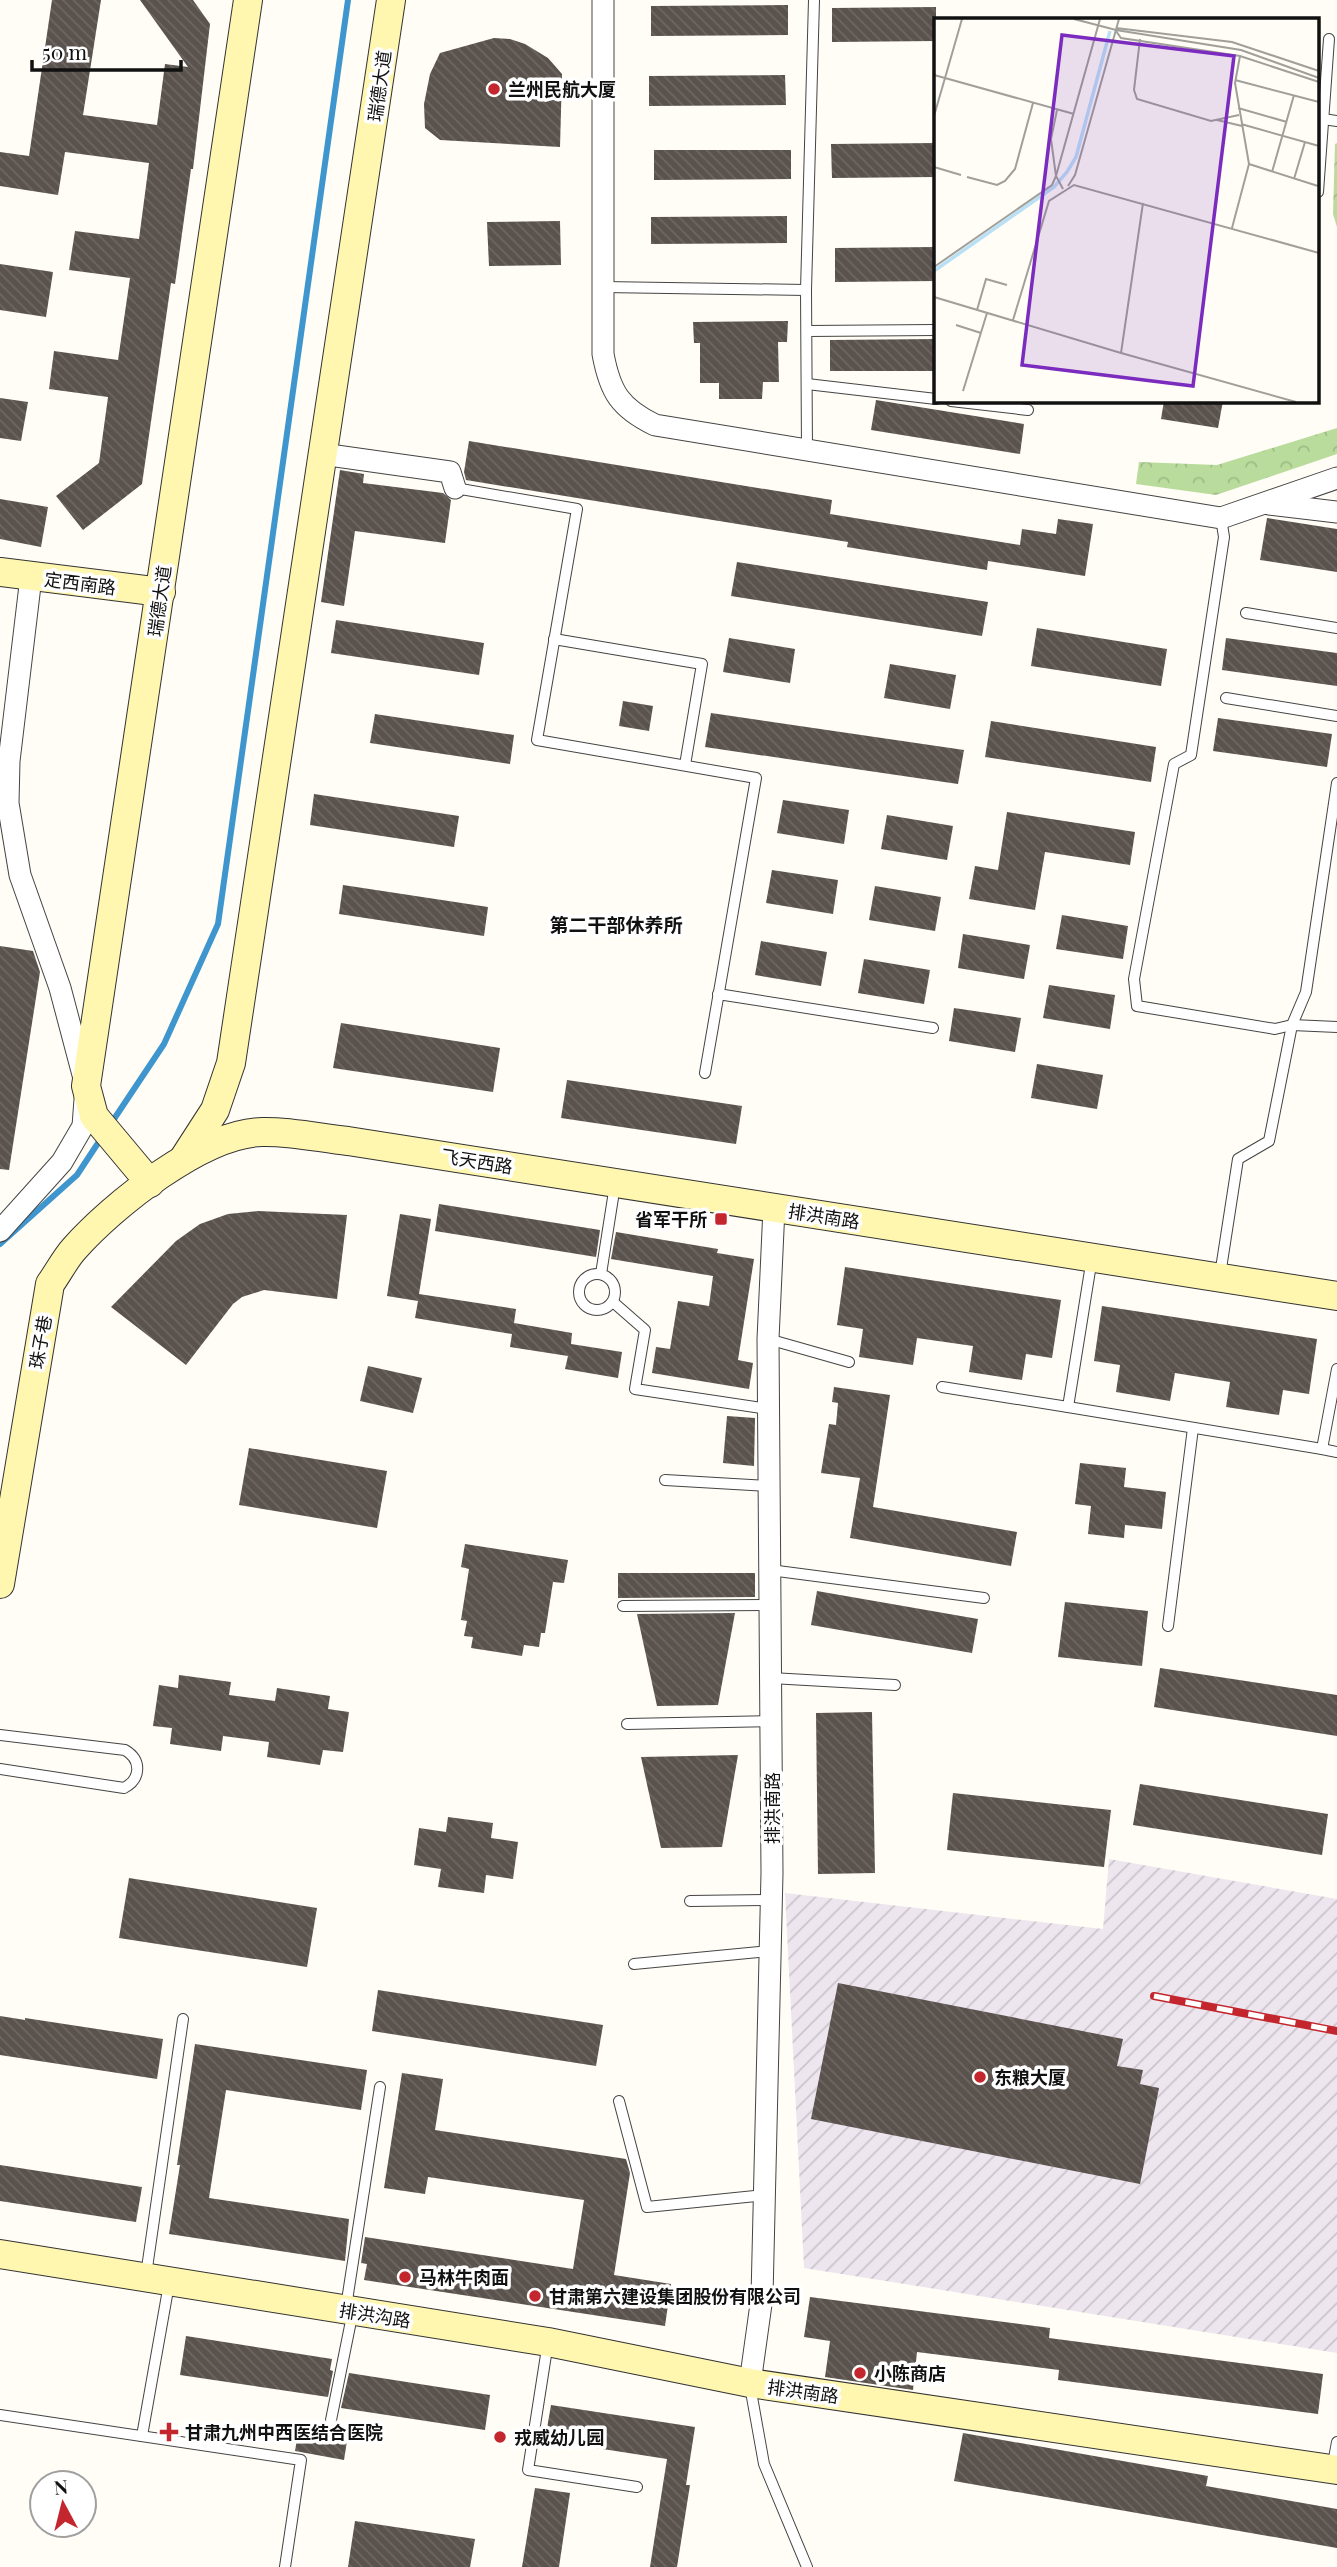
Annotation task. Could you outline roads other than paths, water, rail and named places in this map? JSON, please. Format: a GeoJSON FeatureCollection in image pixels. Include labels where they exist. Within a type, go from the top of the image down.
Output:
{"type":"FeatureCollection","features":[{"type":"Feature","properties":{"kind":"street","name":"瑞德大道"},"geometry":{"type":"LineString","coordinates":[[150,1182],[94,1116],[86,1086],[248,0]]}},
{"type":"Feature","properties":{"kind":"street","name":"瑞德大道"},"geometry":{"type":"LineString","coordinates":[[184,1158],[215,1110],[231,1063],[391,0]]}},
{"type":"Feature","properties":{"kind":"street"},"geometry":{"type":"LineString","coordinates":[[603,0],[603,354],[613,391],[622,404],[635,415],[655,425],[1221,518],[1337,478]]}},
{"type":"Feature","properties":{"kind":"street"},"geometry":{"type":"LineString","coordinates":[[322,454],[450,472],[455,488]]}},
{"type":"Feature","properties":{"kind":"street"},"geometry":{"type":"LineString","coordinates":[[1264,503],[1337,512]]}},
{"type":"Feature","properties":{"kind":"street","name":"定西南路"},"geometry":{"type":"LineString","coordinates":[[0,572],[160,592]]}},
{"type":"Feature","properties":{"kind":"street"},"geometry":{"type":"LineString","coordinates":[[0,1231],[62,1162],[83,1126],[86,1086],[60,988],[20,875],[8,803],[9,761],[31,577]]}},
{"type":"Feature","properties":{"kind":"street","name":"飞天西路"},"geometry":{"type":"LineString","coordinates":[[184,1158],[229,1137],[262,1132],[348,1140],[774,1208]]}},
{"type":"Feature","properties":{"kind":"street","name":"珠子巷"},"geometry":{"type":"LineString","coordinates":[[0,1584],[50,1284],[73,1250],[97,1226],[184,1158]]}},
{"type":"Feature","properties":{"kind":"street","name":"排洪南路"},"geometry":{"type":"LineString","coordinates":[[1335,2460],[750,2383],[762,2297],[770,1951],[768,1339],[774,1208],[1337,1296]]}},
{"type":"Feature","properties":{"kind":"street","name":"排洪沟路"},"geometry":{"type":"LineString","coordinates":[[0,2254],[548,2342],[750,2383]]}},
{"type":"Feature","properties":{"kind":"lane"},"geometry":{"type":"LineString","coordinates":[[807,450],[806,290],[814,0]]}},
{"type":"Feature","properties":{"kind":"lane"},"geometry":{"type":"LineString","coordinates":[[1320,136],[1329,39]]}},
{"type":"Feature","properties":{"kind":"lane"},"geometry":{"type":"LineString","coordinates":[[1323,119],[1337,121]]}},
{"type":"Feature","properties":{"kind":"lane"},"geometry":{"type":"LineString","coordinates":[[603,287],[806,290]]}},
{"type":"Feature","properties":{"kind":"lane"},"geometry":{"type":"LineString","coordinates":[[807,331],[934,330]]}},
{"type":"Feature","properties":{"kind":"lane"},"geometry":{"type":"LineString","coordinates":[[807,384],[934,399]]}},
{"type":"Feature","properties":{"kind":"lane"},"geometry":{"type":"LineString","coordinates":[[960,402],[1028,410]]}},
{"type":"Feature","properties":{"kind":"lane"},"geometry":{"type":"LineString","coordinates":[[455,488],[577,509],[537,740],[756,778],[705,1073]]}},
{"type":"Feature","properties":{"kind":"lane"},"geometry":{"type":"LineString","coordinates":[[1221,518],[1224,537],[1191,755],[1174,764],[1134,979],[1137,1006],[1275,1029],[1292,1025],[1337,1027]]}},
{"type":"Feature","properties":{"kind":"lane"},"geometry":{"type":"LineString","coordinates":[[1246,613],[1337,628]]}},
{"type":"Feature","properties":{"kind":"lane"},"geometry":{"type":"LineString","coordinates":[[554,639],[702,664],[685,765]]}},
{"type":"Feature","properties":{"kind":"lane"},"geometry":{"type":"LineString","coordinates":[[1226,698],[1337,716]]}},
{"type":"Feature","properties":{"kind":"lane"},"geometry":{"type":"LineString","coordinates":[[1219,1278],[1238,1159],[1269,1141],[1292,1025],[1306,992],[1337,783]]}},
{"type":"Feature","properties":{"kind":"lane"},"geometry":{"type":"LineString","coordinates":[[718,994],[933,1028]]}},
{"type":"Feature","properties":{"kind":"lane"},"geometry":{"type":"LineString","coordinates":[[601,1274],[616,1183]]}},
{"type":"Feature","properties":{"kind":"lane"},"geometry":{"type":"LineString","coordinates":[[1068,1407],[1092,1258]]}},
{"type":"Feature","properties":{"kind":"lane"},"geometry":{"type":"LineString","coordinates":[[601,1274],[612,1282],[615,1288],[613,1302],[601,1310],[594,1310],[582,1302],[579,1289],[587,1278],[601,1274]]}},
{"type":"Feature","properties":{"kind":"lane"},"geometry":{"type":"LineString","coordinates":[[613,1302],[645,1330],[635,1390],[768,1409]]}},
{"type":"Feature","properties":{"kind":"lane"},"geometry":{"type":"LineString","coordinates":[[768,1339],[849,1362]]}},
{"type":"Feature","properties":{"kind":"lane"},"geometry":{"type":"LineString","coordinates":[[1322,1449],[1337,1369]]}},
{"type":"Feature","properties":{"kind":"lane"},"geometry":{"type":"LineString","coordinates":[[942,1387],[1337,1452]]}},
{"type":"Feature","properties":{"kind":"lane"},"geometry":{"type":"LineString","coordinates":[[1168,1626],[1194,1428]]}},
{"type":"Feature","properties":{"kind":"lane"},"geometry":{"type":"LineString","coordinates":[[665,1480],[769,1486]]}},
{"type":"Feature","properties":{"kind":"lane"},"geometry":{"type":"LineString","coordinates":[[770,1570],[984,1598]]}},
{"type":"Feature","properties":{"kind":"lane"},"geometry":{"type":"LineString","coordinates":[[623,1606],[770,1605]]}},
{"type":"Feature","properties":{"kind":"lane"},"geometry":{"type":"LineString","coordinates":[[771,1678],[895,1685]]}},
{"type":"Feature","properties":{"kind":"lane"},"geometry":{"type":"LineString","coordinates":[[627,1724],[771,1721]]}},
{"type":"Feature","properties":{"kind":"lane"},"geometry":{"type":"LineString","coordinates":[[0,1735],[125,1750],[135,1759],[138,1771],[135,1779],[124,1788],[0,1769]]}},
{"type":"Feature","properties":{"kind":"lane"},"geometry":{"type":"LineString","coordinates":[[690,1901],[771,1900]]}},
{"type":"Feature","properties":{"kind":"lane"},"geometry":{"type":"LineString","coordinates":[[634,1964],[770,1951]]}},
{"type":"Feature","properties":{"kind":"lane"},"geometry":{"type":"LineString","coordinates":[[142,2436],[183,2019]]}},
{"type":"Feature","properties":{"kind":"lane"},"geometry":{"type":"LineString","coordinates":[[331,2420],[380,2087]]}},
{"type":"Feature","properties":{"kind":"lane"},"geometry":{"type":"LineString","coordinates":[[619,2101],[647,2207],[765,2195]]}},
{"type":"Feature","properties":{"kind":"lane"},"geometry":{"type":"LineString","coordinates":[[548,2342],[528,2470],[637,2487]]}},
{"type":"Feature","properties":{"kind":"lane"},"geometry":{"type":"LineString","coordinates":[[750,2383],[764,2464],[807,2567]]}},
{"type":"Feature","properties":{"kind":"lane"},"geometry":{"type":"LineString","coordinates":[[0,2415],[301,2460],[285,2567]]}},
{"type":"Feature","properties":{"kind":"waterway"},"geometry":{"type":"LineString","coordinates":[[110,1125],[164,1044],[218,924],[348,0]]}},
{"type":"Feature","properties":{"kind":"waterway"},"geometry":{"type":"LineString","coordinates":[[0,1244],[77,1175],[102,1137]]}},
{"type":"Feature","properties":{"kind":"railway"},"geometry":{"type":"LineString","coordinates":[[1154,1996],[1337,2031]]}},
{"type":"Feature","properties":{"kind":"place","name":"兰州民航大厦"},"geometry":{"type":"Point","coordinates":[494,89]}},
{"type":"Feature","properties":{"kind":"place","name":"省军干所"},"geometry":{"type":"Point","coordinates":[721,1219]}},
{"type":"Feature","properties":{"kind":"place","name":"东粮大厦"},"geometry":{"type":"Point","coordinates":[980,2077]}},
{"type":"Feature","properties":{"kind":"place","name":"马林牛肉面"},"geometry":{"type":"Point","coordinates":[405,2277]}},
{"type":"Feature","properties":{"kind":"place","name":"甘肃第六建设集团股份有限公司"},"geometry":{"type":"Point","coordinates":[535,2296]}},
{"type":"Feature","properties":{"kind":"place","name":"小陈商店"},"geometry":{"type":"Point","coordinates":[860,2373]}},
{"type":"Feature","properties":{"kind":"place","name":"甘肃九州中西医结合医院"},"geometry":{"type":"Point","coordinates":[169,2432]}},
{"type":"Feature","properties":{"kind":"place","name":"戎威幼儿园"},"geometry":{"type":"Point","coordinates":[500,2437]}},
{"type":"Feature","properties":{"kind":"district","name":"第二干部休养所"},"geometry":{"type":"Point","coordinates":[616,924]}}]}
